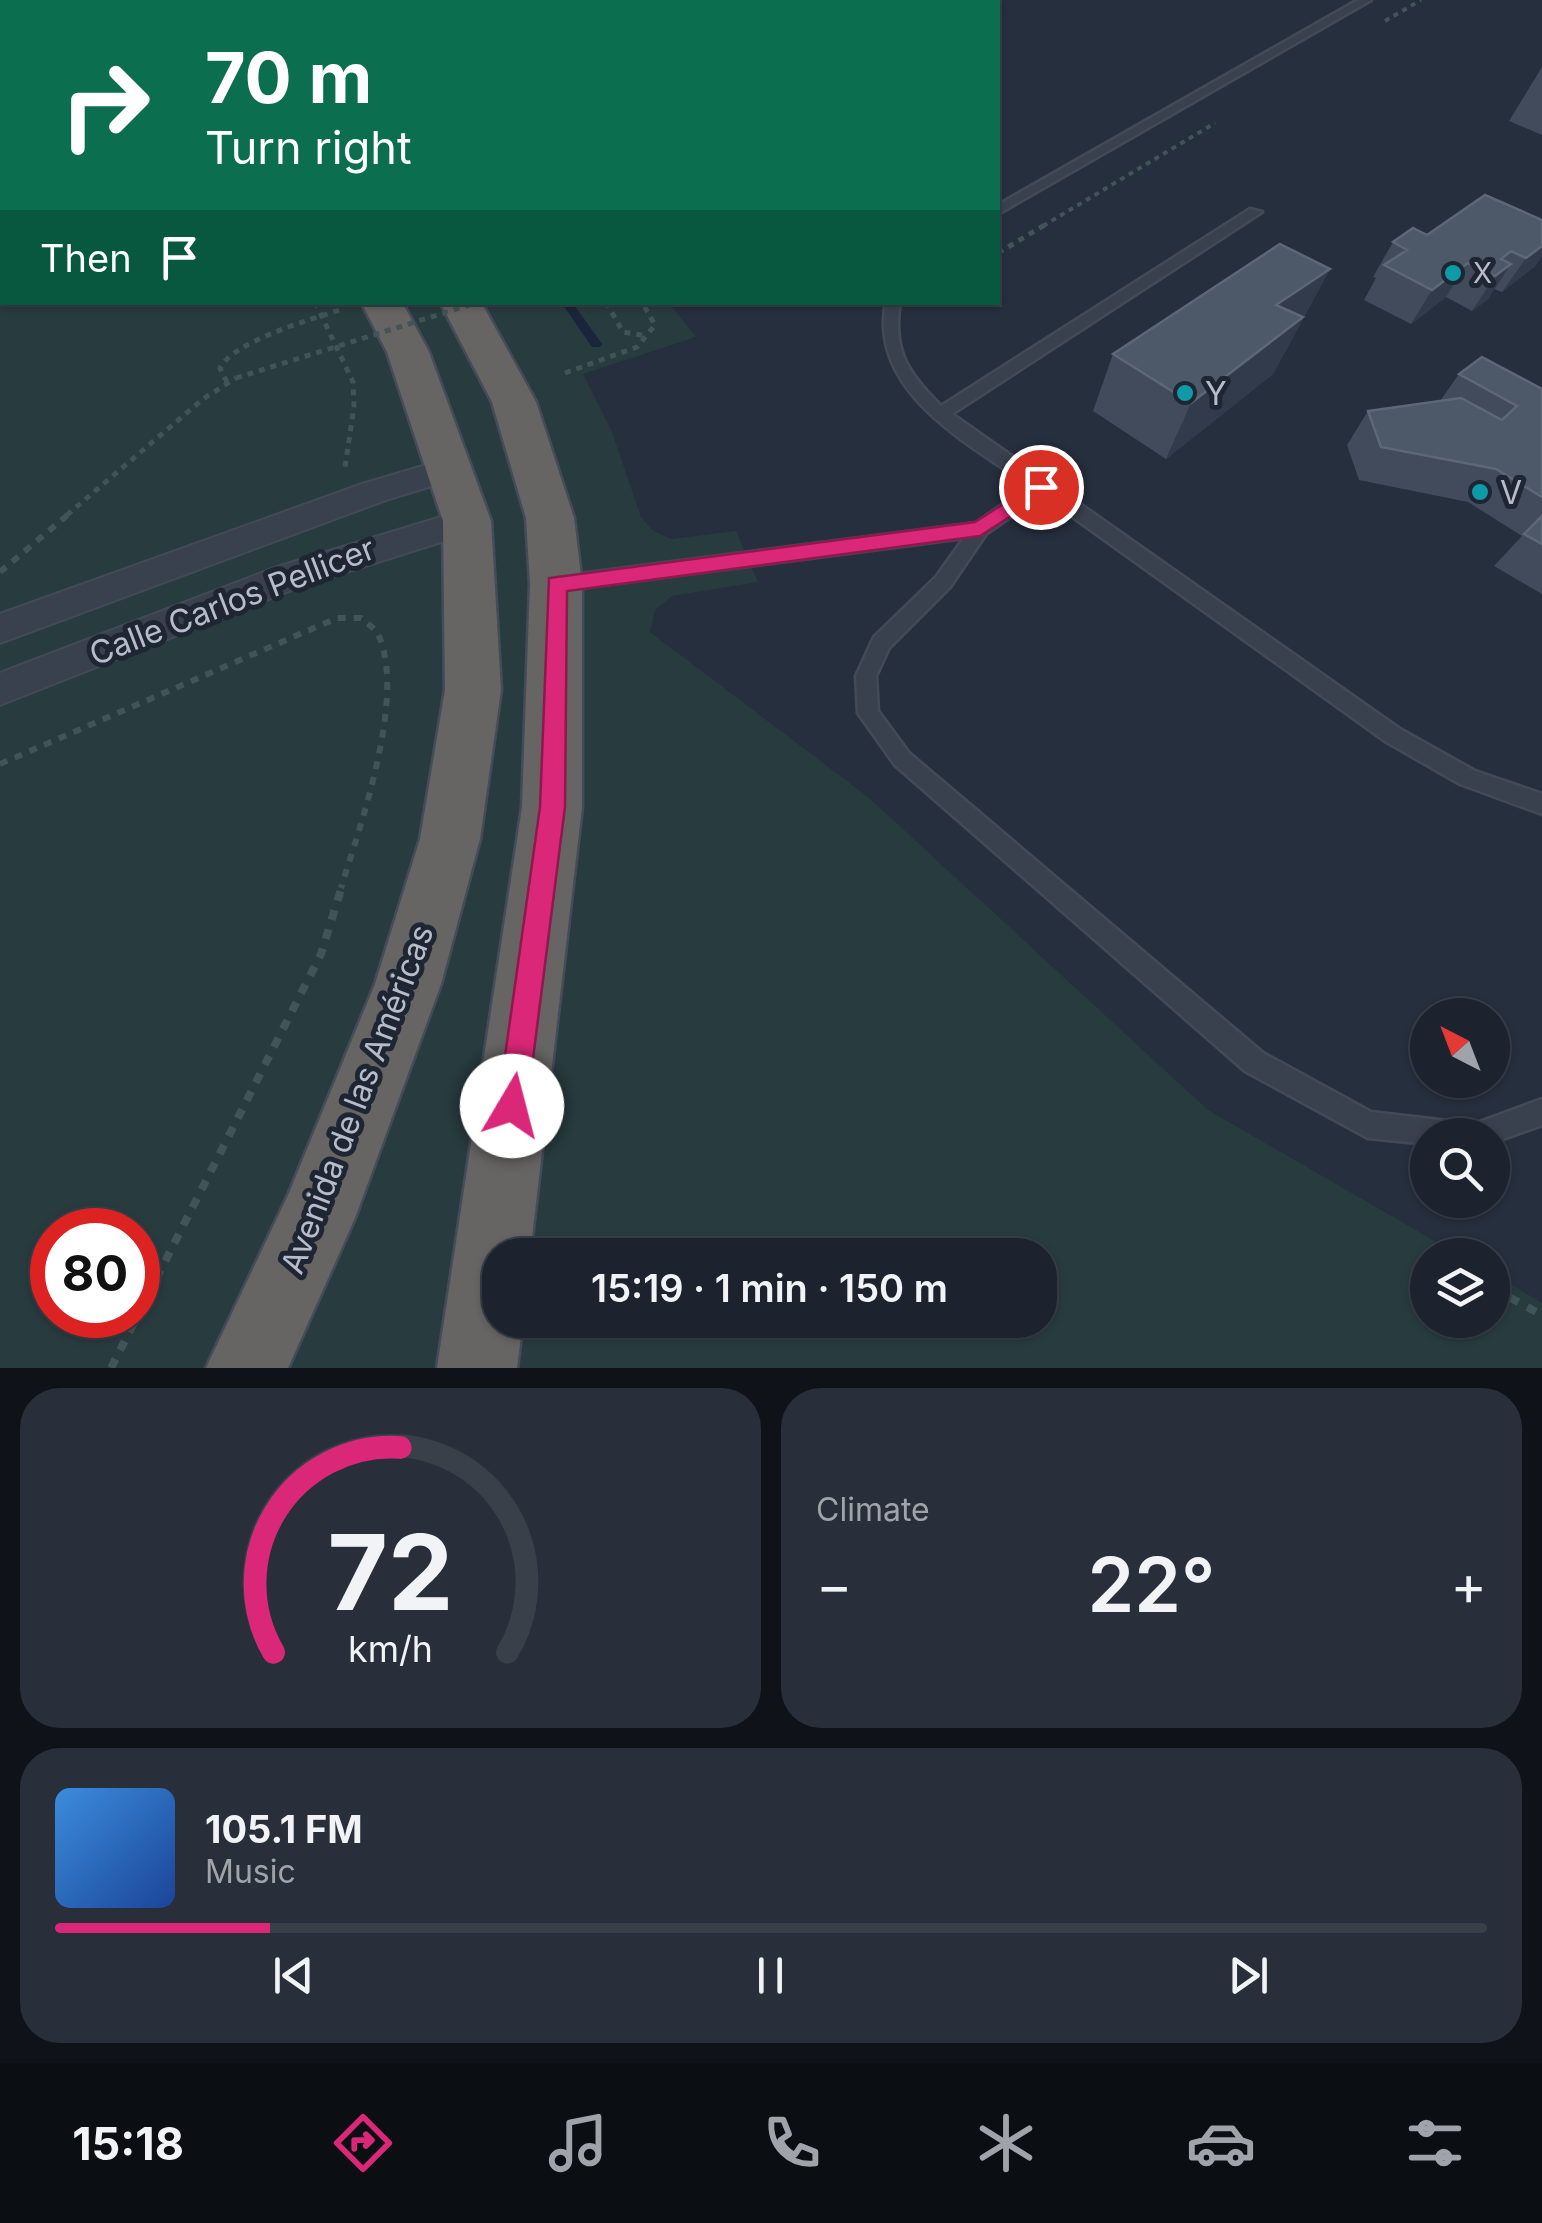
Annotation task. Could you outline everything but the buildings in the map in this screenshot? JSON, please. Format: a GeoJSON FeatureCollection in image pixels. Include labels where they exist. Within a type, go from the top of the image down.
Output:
{"type":"FeatureCollection","features":[{"type":"Feature","properties":{"kind":"highway","name":"Avenida de las Américas"},"geometry":{"type":"LineString","coordinates":[[246,1368],[317,1218],[408,984],[450,839],[473,690],[459,495],[408,352],[363,305]]}},
{"type":"Feature","properties":{"kind":"highway"},"geometry":{"type":"LineString","coordinates":[[462,305],[514,402],[550,518],[556,584],[552,807],[478,1368]]}},
{"type":"Feature","properties":{"kind":"street","name":"Calle Carlos Pellicer"},"geometry":{"type":"LineString","coordinates":[[0,629],[374,492],[459,495]]}},
{"type":"Feature","properties":{"kind":"street","name":"Calle Carlos Pellicer"},"geometry":{"type":"LineString","coordinates":[[0,690],[326,564],[459,495]]}},
{"type":"Feature","properties":{"kind":"lane"},"geometry":{"type":"LineString","coordinates":[[1000,209],[1366,0]]}},
{"type":"Feature","properties":{"kind":"lane"},"geometry":{"type":"LineString","coordinates":[[940,414],[1255,212]]}},
{"type":"Feature","properties":{"kind":"lane"},"geometry":{"type":"LineString","coordinates":[[892,305],[888,347],[906,380],[940,414],[1323,686],[1442,764],[1517,798],[1542,804]]}},
{"type":"Feature","properties":{"kind":"lane"},"geometry":{"type":"LineString","coordinates":[[1041,487],[980,529],[942,582],[881,643],[866,676],[868,713],[902,759],[1254,1062],[1368,1124],[1410,1129]]}},
{"type":"Feature","properties":{"kind":"lane"},"geometry":{"type":"LineString","coordinates":[[556,584],[980,529]]}},
{"type":"Feature","properties":{"kind":"lane"},"geometry":{"type":"LineString","coordinates":[[1510,1124],[1542,1112]]}},
{"type":"Feature","properties":{"kind":"path"},"geometry":{"type":"LineString","coordinates":[[1370,30],[1421,0]]}},
{"type":"Feature","properties":{"kind":"path"},"geometry":{"type":"LineString","coordinates":[[1000,252],[1218,122]]}},
{"type":"Feature","properties":{"kind":"path"},"geometry":{"type":"LineString","coordinates":[[316,305],[352,382],[354,406],[345,468]]}},
{"type":"Feature","properties":{"kind":"path"},"geometry":{"type":"LineString","coordinates":[[227,382],[220,368],[224,358],[270,334],[363,305]]}},
{"type":"Feature","properties":{"kind":"path"},"geometry":{"type":"LineString","coordinates":[[0,572],[227,382],[469,305]]}},
{"type":"Feature","properties":{"kind":"path"},"geometry":{"type":"LineString","coordinates":[[608,305],[622,332],[648,336]]}},
{"type":"Feature","properties":{"kind":"path"},"geometry":{"type":"LineString","coordinates":[[565,372],[637,347],[655,325],[644,305]]}},
{"type":"Feature","properties":{"kind":"path"},"geometry":{"type":"LineString","coordinates":[[329,609],[337,618]]}},
{"type":"Feature","properties":{"kind":"path"},"geometry":{"type":"LineString","coordinates":[[0,764],[337,618],[361,618],[376,632],[387,672],[377,772],[321,954],[111,1368]]}},
{"type":"Feature","properties":{"kind":"path"},"geometry":{"type":"LineString","coordinates":[[1510,1298],[1542,1315]]}},
{"type":"Feature","properties":{"kind":"green space"},"geometry":{"type":"Polygon","coordinates":[[[0,305],[671,305],[696,337],[583,374],[612,432],[641,517],[652,530],[671,539],[736,531],[758,582],[672,596],[655,610],[650,632],[868,797],[1208,1110],[1430,1238],[1410,1238],[1410,1338],[1510,1338],[1510,1284],[1542,1303],[1542,1368],[0,1368],[0,305]]]}},
{"type":"Feature","properties":{"kind":"waterway"},"geometry":{"type":"LineString","coordinates":[[568,305],[596,344]]}},
{"type":"Feature","properties":{"kind":"place","name":"X"},"geometry":{"type":"Point","coordinates":[1453,273]}},
{"type":"Feature","properties":{"kind":"place","name":"Y"},"geometry":{"type":"Point","coordinates":[1185,393]}},
{"type":"Feature","properties":{"kind":"place","name":"V"},"geometry":{"type":"Point","coordinates":[1480,492]}},
{"type":"Feature","properties":{"kind":"route"},"geometry":{"type":"LineString","coordinates":[[512,1106],[552,807],[556,584],[980,529],[1041,487]]}}]}
